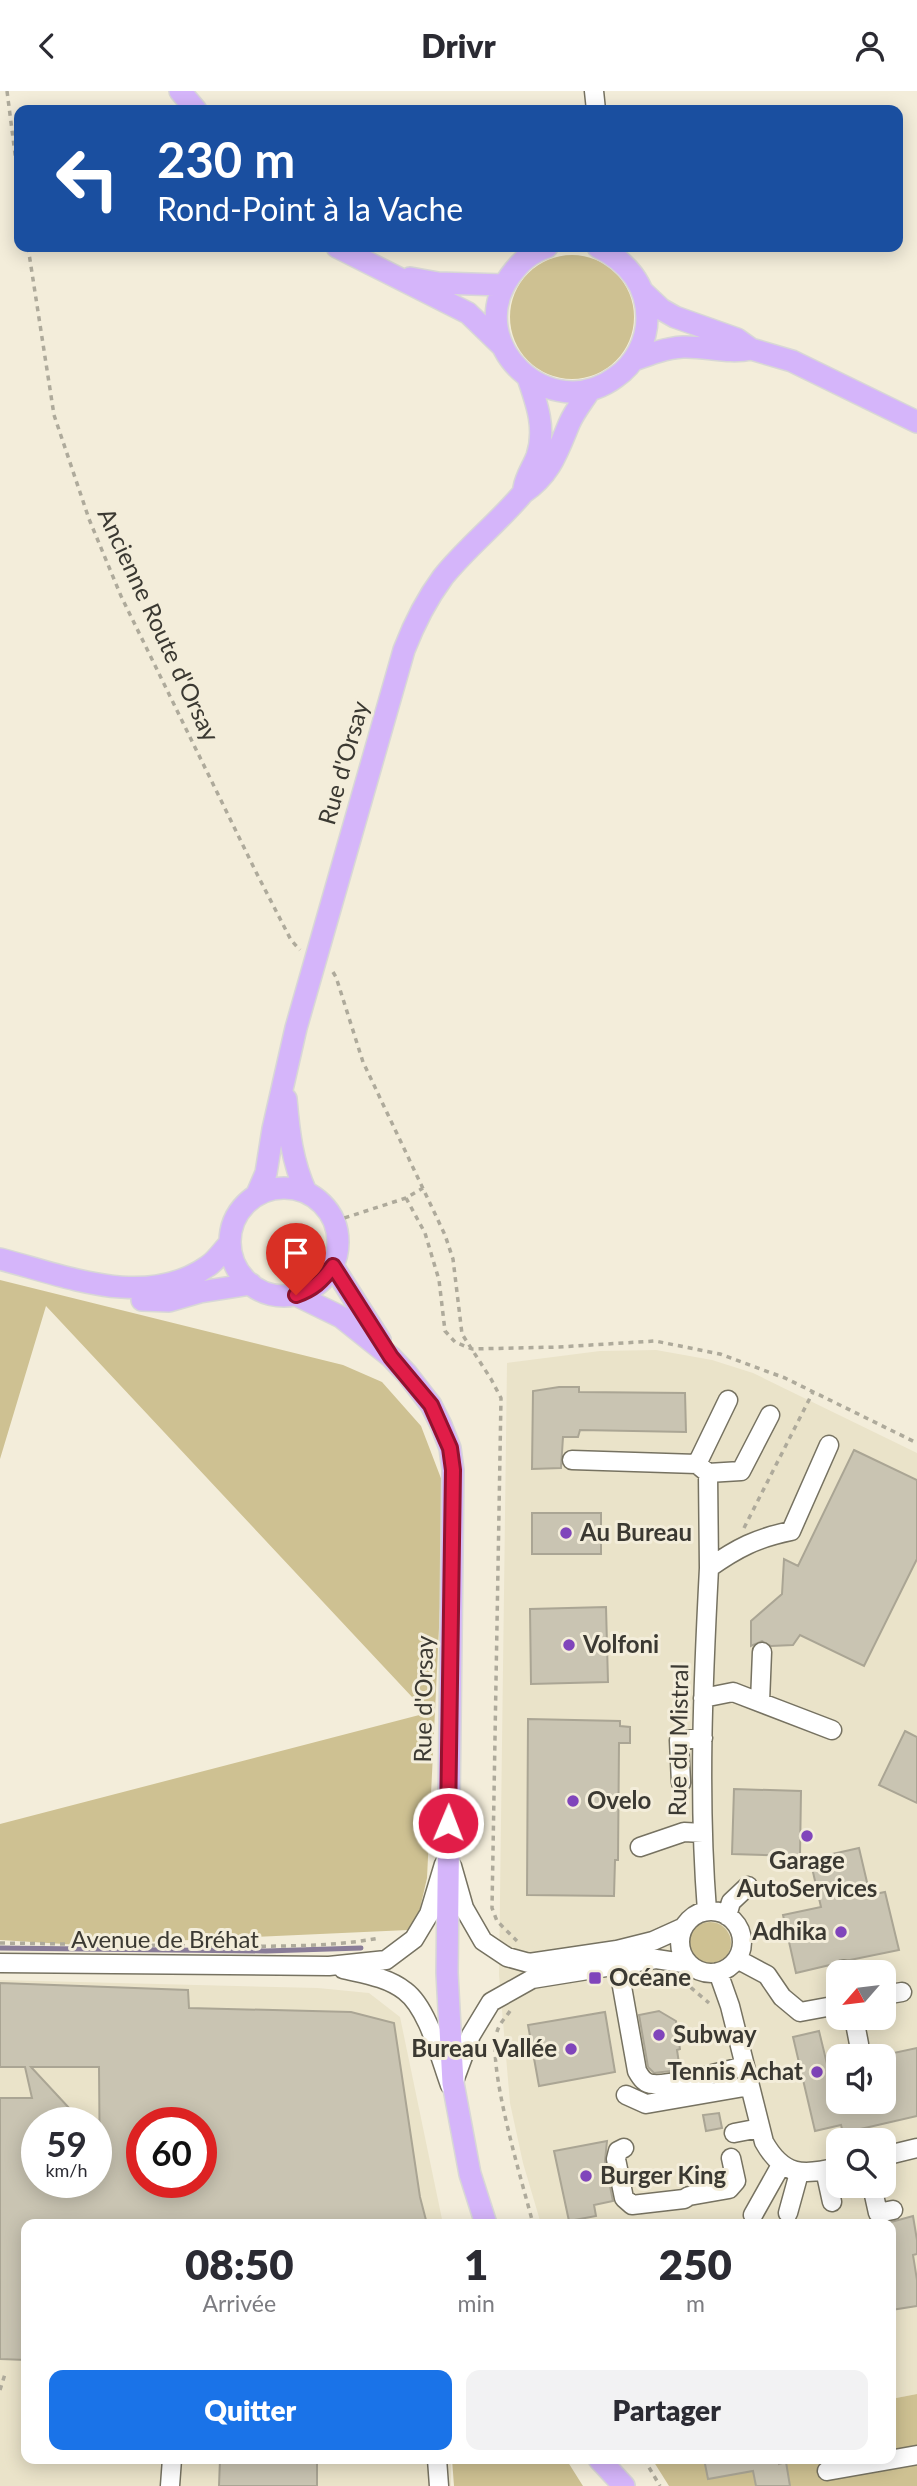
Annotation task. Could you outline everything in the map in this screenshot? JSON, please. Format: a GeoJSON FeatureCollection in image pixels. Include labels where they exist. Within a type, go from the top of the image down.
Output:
{"type":"FeatureCollection","features":[{"type":"Feature","properties":{"kind":"main road"},"geometry":{"type":"LineString","coordinates":[[180,91],[192,105]]}},
{"type":"Feature","properties":{"kind":"main road"},"geometry":{"type":"LineString","coordinates":[[348,252],[468,313],[502,346],[514,365],[528,378],[547,388],[569,392],[590,390],[608,383],[622,373],[634,360],[645,335],[647,315],[643,292],[632,270],[611,252]]}},
{"type":"Feature","properties":{"kind":"main road"},"geometry":{"type":"LineString","coordinates":[[502,346],[497,325],[497,305],[504,285],[519,264],[533,252]]}},
{"type":"Feature","properties":{"kind":"main road"},"geometry":{"type":"LineString","coordinates":[[398,276],[438,283],[504,285]]}},
{"type":"Feature","properties":{"kind":"main road"},"geometry":{"type":"LineString","coordinates":[[643,292],[661,309],[737,339],[751,349],[792,361],[917,422]]}},
{"type":"Feature","properties":{"kind":"main road"},"geometry":{"type":"LineString","coordinates":[[634,360],[666,349],[685,347],[736,352],[751,349]]}},
{"type":"Feature","properties":{"kind":"main road"},"geometry":{"type":"LineString","coordinates":[[523,493],[540,441],[540,413],[528,378]]}},
{"type":"Feature","properties":{"kind":"main road","name":"Rue d'Orsay"},"geometry":{"type":"LineString","coordinates":[[257,1194],[265,1173],[309,982],[412,628],[425,602],[444,576],[523,493],[536,485],[561,448],[575,412],[590,390]]}},
{"type":"Feature","properties":{"kind":"main road","name":"Rue d'Orsay"},"geometry":{"type":"LineString","coordinates":[[285,1083],[290,1145],[306,1192]]}},
{"type":"Feature","properties":{"kind":"main road"},"geometry":{"type":"LineString","coordinates":[[290,1187],[306,1192],[323,1204],[335,1221],[339,1237],[333,1266],[324,1280],[311,1289],[296,1295],[266,1294],[240,1273],[232,1258],[231,1228],[246,1203],[257,1194],[273,1188],[290,1187]]}},
{"type":"Feature","properties":{"kind":"main road"},"geometry":{"type":"LineString","coordinates":[[0,1259],[90,1282],[135,1288],[165,1286],[211,1265],[230,1243]]}},
{"type":"Feature","properties":{"kind":"main road","name":"Rue d'Orsay"},"geometry":{"type":"LineString","coordinates":[[333,1266],[391,1357],[431,1405],[450,1448],[453,1470],[447,1973],[455,2093],[470,2174],[484,2219]]}},
{"type":"Feature","properties":{"kind":"main road"},"geometry":{"type":"LineString","coordinates":[[90,1282],[135,1300],[169,1301],[200,1292],[251,1284]]}},
{"type":"Feature","properties":{"kind":"main road","name":"Rue d'Orsay"},"geometry":{"type":"LineString","coordinates":[[296,1295],[341,1317],[391,1357]]}},
{"type":"Feature","properties":{"kind":"main road"},"geometry":{"type":"LineString","coordinates":[[599,2464],[610,2486]]}},
{"type":"Feature","properties":{"kind":"main road"},"geometry":{"type":"LineString","coordinates":[[602,2464],[624,2486]]}},
{"type":"Feature","properties":{"kind":"street"},"geometry":{"type":"LineString","coordinates":[[703,1468],[728,1400]]}},
{"type":"Feature","properties":{"kind":"street"},"geometry":{"type":"LineString","coordinates":[[572,1460],[741,1471],[770,1415]]}},
{"type":"Feature","properties":{"kind":"street"},"geometry":{"type":"LineString","coordinates":[[709,1568],[729,1553],[763,1537],[791,1531],[829,1445]]}},
{"type":"Feature","properties":{"kind":"street","name":"Rue du Mistral"},"geometry":{"type":"LineString","coordinates":[[703,1468],[709,1524],[703,1698],[703,1833],[707,1911]]}},
{"type":"Feature","properties":{"kind":"street"},"geometry":{"type":"LineString","coordinates":[[760,1702],[762,1652]]}},
{"type":"Feature","properties":{"kind":"street"},"geometry":{"type":"LineString","coordinates":[[703,1698],[733,1692],[832,1730]]}},
{"type":"Feature","properties":{"kind":"street"},"geometry":{"type":"LineString","coordinates":[[681,1783],[679,1740],[703,1738]]}},
{"type":"Feature","properties":{"kind":"street"},"geometry":{"type":"LineString","coordinates":[[640,1847],[684,1832],[703,1833]]}},
{"type":"Feature","properties":{"kind":"street"},"geometry":{"type":"LineString","coordinates":[[448,1851],[464,1908],[483,1941],[507,1957],[529,1963],[617,1950],[653,1941],[684,1927]]}},
{"type":"Feature","properties":{"kind":"street","name":"Avenue de Bréhat"},"geometry":{"type":"LineString","coordinates":[[0,1963],[329,1966],[386,1960],[414,1939],[429,1914],[448,1851]]}},
{"type":"Feature","properties":{"kind":"street"},"geometry":{"type":"LineString","coordinates":[[727,1916],[731,1902],[748,1886]]}},
{"type":"Feature","properties":{"kind":"street"},"geometry":{"type":"LineString","coordinates":[[455,2093],[471,2035],[491,2002],[532,1979],[618,1964],[656,1959],[686,1972],[718,1972],[737,1959],[741,1950],[740,1931],[727,1916],[707,1911],[690,1919],[684,1927],[680,1946],[686,1972]]}},
{"type":"Feature","properties":{"kind":"street"},"geometry":{"type":"LineString","coordinates":[[737,1959],[767,1975],[782,1997],[800,2013],[826,2008]]}},
{"type":"Feature","properties":{"kind":"street"},"geometry":{"type":"LineString","coordinates":[[618,1964],[637,2071],[642,2080],[651,2084],[745,2066]]}},
{"type":"Feature","properties":{"kind":"street","name":"Avenue de Bréhat"},"geometry":{"type":"LineString","coordinates":[[329,1966],[380,1978],[406,1991],[429,2028],[455,2093]]}},
{"type":"Feature","properties":{"kind":"street"},"geometry":{"type":"LineString","coordinates":[[718,1972],[730,2005],[764,2142],[780,2165],[799,2173],[826,2170]]}},
{"type":"Feature","properties":{"kind":"street"},"geometry":{"type":"LineString","coordinates":[[626,2095],[646,2104],[750,2086]]}},
{"type":"Feature","properties":{"kind":"street"},"geometry":{"type":"LineString","coordinates":[[733,2133],[760,2128]]}},
{"type":"Feature","properties":{"kind":"street"},"geometry":{"type":"LineString","coordinates":[[624,2148],[618,2151],[616,2158],[624,2198],[632,2204],[684,2199],[729,2189],[737,2181],[731,2158]]}},
{"type":"Feature","properties":{"kind":"street"},"geometry":{"type":"LineString","coordinates":[[896,2153],[917,2148]]}},
{"type":"Feature","properties":{"kind":"street"},"geometry":{"type":"LineString","coordinates":[[753,2215],[780,2165]]}},
{"type":"Feature","properties":{"kind":"street"},"geometry":{"type":"LineString","coordinates":[[788,2213],[799,2173]]}},
{"type":"Feature","properties":{"kind":"street"},"geometry":{"type":"LineString","coordinates":[[875,2198],[878,2213],[893,2210]]}},
{"type":"Feature","properties":{"kind":"street"},"geometry":{"type":"LineString","coordinates":[[896,2459],[917,2455]]}},
{"type":"Feature","properties":{"kind":"street"},"geometry":{"type":"LineString","coordinates":[[170,2486],[172,2464]]}},
{"type":"Feature","properties":{"kind":"street"},"geometry":{"type":"LineString","coordinates":[[437,2464],[439,2486]]}},
{"type":"Feature","properties":{"kind":"street"},"geometry":{"type":"LineString","coordinates":[[827,2472],[869,2464]]}},
{"type":"Feature","properties":{"kind":"path"},"geometry":{"type":"LineString","coordinates":[[7,91],[14,146]]}},
{"type":"Feature","properties":{"kind":"path","name":"Ancienne Route d'Orsay"},"geometry":{"type":"LineString","coordinates":[[29,252],[54,415],[89,519],[121,596],[257,874],[291,940],[307,954]]}},
{"type":"Feature","properties":{"kind":"path"},"geometry":{"type":"LineString","coordinates":[[331,969],[336,977],[363,1062],[449,1247],[462,1334],[500,1398],[492,1907],[497,1921],[520,1944]]}},
{"type":"Feature","properties":{"kind":"path"},"geometry":{"type":"LineString","coordinates":[[335,1221],[406,1198],[423,1188]]}},
{"type":"Feature","properties":{"kind":"path"},"geometry":{"type":"LineString","coordinates":[[406,1198],[425,1233],[439,1280],[445,1331],[455,1342],[472,1349],[655,1341],[720,1354],[785,1378],[917,1443]]}},
{"type":"Feature","properties":{"kind":"path"},"geometry":{"type":"LineString","coordinates":[[729,1553],[757,1506],[813,1392]]}},
{"type":"Feature","properties":{"kind":"path"},"geometry":{"type":"LineString","coordinates":[[0,1943],[289,1945],[359,1942],[380,1938]]}},
{"type":"Feature","properties":{"kind":"path"},"geometry":{"type":"LineString","coordinates":[[686,1972],[709,2002],[713,2014]]}},
{"type":"Feature","properties":{"kind":"path"},"geometry":{"type":"LineString","coordinates":[[518,2006],[497,2029],[495,2044],[501,2103],[532,2219]]}},
{"type":"Feature","properties":{"kind":"path"},"geometry":{"type":"LineString","coordinates":[[0,2390],[5,2374]]}},
{"type":"Feature","properties":{"kind":"path"},"geometry":{"type":"LineString","coordinates":[[647,2464],[660,2486]]}},
{"type":"Feature","properties":{"kind":"shaded area"},"geometry":{"type":"Polygon","coordinates":[[[572,255],[596,259],[616,273],[630,293],[634,317],[630,341],[616,361],[596,375],[572,379],[548,375],[528,361],[514,341],[510,317],[514,293],[528,273],[548,259],[572,255]]]}},
{"type":"Feature","properties":{"kind":"shaded area"},"geometry":{"type":"Polygon","coordinates":[[[0,1280],[343,1365],[382,1382],[421,1426],[442,1481],[440,1607],[427,1878],[418,1917],[408,1930],[80,1945],[0,1940],[0,1824],[427,1713],[46,1306],[0,1459],[0,1280]]]}},
{"type":"Feature","properties":{"kind":"shaded area"},"geometry":{"type":"Polygon","coordinates":[[[656,1350],[712,1360],[753,1373],[917,1453],[917,2394],[896,2398],[896,2219],[540,2219],[523,2163],[510,2103],[499,1975],[507,1363],[600,1351],[656,1350]]]}},
{"type":"Feature","properties":{"kind":"shaded area"},"geometry":{"type":"Polygon","coordinates":[[[710,1922],[725,1928],[731,1943],[725,1958],[710,1964],[695,1958],[689,1943],[695,1928],[710,1922]]]}},
{"type":"Feature","properties":{"kind":"shaded area"},"geometry":{"type":"Polygon","coordinates":[[[0,1980],[318,1988],[369,1993],[400,2017],[442,2219],[21,2219],[21,2464],[451,2464],[451,2486],[0,2486],[0,1980]]]}},
{"type":"Feature","properties":{"kind":"shaded area"},"geometry":{"type":"Polygon","coordinates":[[[917,2394],[917,2486],[669,2486],[655,2464],[896,2464],[896,2398],[917,2394]]]}},
{"type":"Feature","properties":{"kind":"shaded area"},"geometry":{"type":"Polygon","coordinates":[[[452,2464],[569,2464],[583,2486],[454,2486],[452,2464]]]}},
{"type":"Feature","properties":{"kind":"building"},"geometry":{"type":"Polygon","coordinates":[[[579,1387],[579,1392],[685,1393],[686,1432],[580,1430],[578,1437],[563,1437],[561,1468],[532,1469],[533,1391],[579,1387]]]}},
{"type":"Feature","properties":{"kind":"building"},"geometry":{"type":"Polygon","coordinates":[[[854,1450],[917,1480],[917,1559],[864,1666],[800,1635],[793,1645],[771,1646],[762,1641],[751,1646],[751,1621],[782,1594],[784,1559],[798,1566],[854,1450]]]}},
{"type":"Feature","properties":{"kind":"building","name":"Au Bureau"},"geometry":{"type":"Polygon","coordinates":[[[532,1513],[601,1513],[601,1554],[532,1554],[532,1513]]]}},
{"type":"Feature","properties":{"kind":"building","name":"Volfoni"},"geometry":{"type":"Polygon","coordinates":[[[606,1607],[608,1682],[531,1684],[530,1609],[606,1607]]]}},
{"type":"Feature","properties":{"kind":"building","name":"Ovelo"},"geometry":{"type":"Polygon","coordinates":[[[528,1719],[620,1721],[620,1726],[630,1727],[630,1743],[619,1743],[618,1860],[615,1860],[614,1896],[527,1895],[528,1719]]]}},
{"type":"Feature","properties":{"kind":"building"},"geometry":{"type":"Polygon","coordinates":[[[905,1731],[917,1737],[917,1803],[879,1785],[905,1731]]]}},
{"type":"Feature","properties":{"kind":"building"},"geometry":{"type":"Polygon","coordinates":[[[734,1789],[801,1791],[800,1856],[732,1854],[734,1789]]]}},
{"type":"Feature","properties":{"kind":"building","name":"Adhika"},"geometry":{"type":"Polygon","coordinates":[[[859,1848],[870,1895],[885,1892],[899,1950],[850,1960],[826,1960],[826,1966],[796,1973],[783,1915],[821,1907],[810,1859],[859,1848]]]}},
{"type":"Feature","properties":{"kind":"building"},"geometry":{"type":"Polygon","coordinates":[[[0,1983],[188,1990],[189,2008],[351,2012],[394,2023],[420,2197],[426,2219],[21,2219],[21,2360],[0,2359],[0,2098],[32,2098],[25,2067],[0,2067],[0,1983]]]}},
{"type":"Feature","properties":{"kind":"building","name":"Subway"},"geometry":{"type":"Polygon","coordinates":[[[659,2011],[676,2021],[680,2070],[654,2073],[648,2067],[639,2015],[659,2011]]]}},
{"type":"Feature","properties":{"kind":"building","name":"Bureau Vallée"},"geometry":{"type":"Polygon","coordinates":[[[605,2012],[615,2072],[539,2086],[528,2025],[605,2012]]]}},
{"type":"Feature","properties":{"kind":"building"},"geometry":{"type":"Polygon","coordinates":[[[819,2031],[826,2060],[826,2114],[896,2114],[896,2052],[917,2048],[917,2116],[865,2128],[842,2128],[841,2125],[815,2131],[793,2037],[819,2031]]]}},
{"type":"Feature","properties":{"kind":"building"},"geometry":{"type":"Polygon","coordinates":[[[719,2113],[722,2128],[706,2131],[703,2115],[719,2113]]]}},
{"type":"Feature","properties":{"kind":"building","name":"Burger King"},"geometry":{"type":"Polygon","coordinates":[[[607,2141],[605,2161],[613,2201],[594,2205],[596,2216],[569,2219],[554,2151],[607,2141]]]}},
{"type":"Feature","properties":{"kind":"building"},"geometry":{"type":"Polygon","coordinates":[[[913,2216],[917,2240],[917,2254],[913,2255],[917,2306],[896,2309],[896,2221],[913,2216]]]}},
{"type":"Feature","properties":{"kind":"building"},"geometry":{"type":"Polygon","coordinates":[[[220,2464],[317,2464],[317,2486],[219,2486],[220,2464]]]}},
{"type":"Feature","properties":{"kind":"building"},"geometry":{"type":"Polygon","coordinates":[[[705,2464],[786,2464],[790,2486],[756,2486],[753,2471],[708,2479],[705,2464]]]}},
{"type":"Feature","properties":{"kind":"waterway"},"geometry":{"type":"LineString","coordinates":[[0,1948],[266,1951],[361,1948]]}},
{"type":"Feature","properties":{"kind":"place","name":"Au Bureau"},"geometry":{"type":"Point","coordinates":[566,1533]}},
{"type":"Feature","properties":{"kind":"place","name":"Volfoni"},"geometry":{"type":"Point","coordinates":[569,1645]}},
{"type":"Feature","properties":{"kind":"place","name":"Ovelo"},"geometry":{"type":"Point","coordinates":[573,1801]}},
{"type":"Feature","properties":{"kind":"place","name":"Garage AutoServices"},"geometry":{"type":"Point","coordinates":[807,1836]}},
{"type":"Feature","properties":{"kind":"place","name":"Adhika"},"geometry":{"type":"Point","coordinates":[841,1932]}},
{"type":"Feature","properties":{"kind":"place","name":"Océane"},"geometry":{"type":"Point","coordinates":[595,1978]}},
{"type":"Feature","properties":{"kind":"place","name":"Subway"},"geometry":{"type":"Point","coordinates":[659,2035]}},
{"type":"Feature","properties":{"kind":"place","name":"Bureau Vallée"},"geometry":{"type":"Point","coordinates":[571,2049]}},
{"type":"Feature","properties":{"kind":"place","name":"Tennis Achat"},"geometry":{"type":"Point","coordinates":[817,2072]}},
{"type":"Feature","properties":{"kind":"place","name":"Burger King"},"geometry":{"type":"Point","coordinates":[586,2176]}},
{"type":"Feature","properties":{"kind":"route"},"geometry":{"type":"LineString","coordinates":[[296,1295],[324,1280],[333,1266],[391,1357],[431,1405],[450,1448],[453,1470],[448,1823]]}}]}
